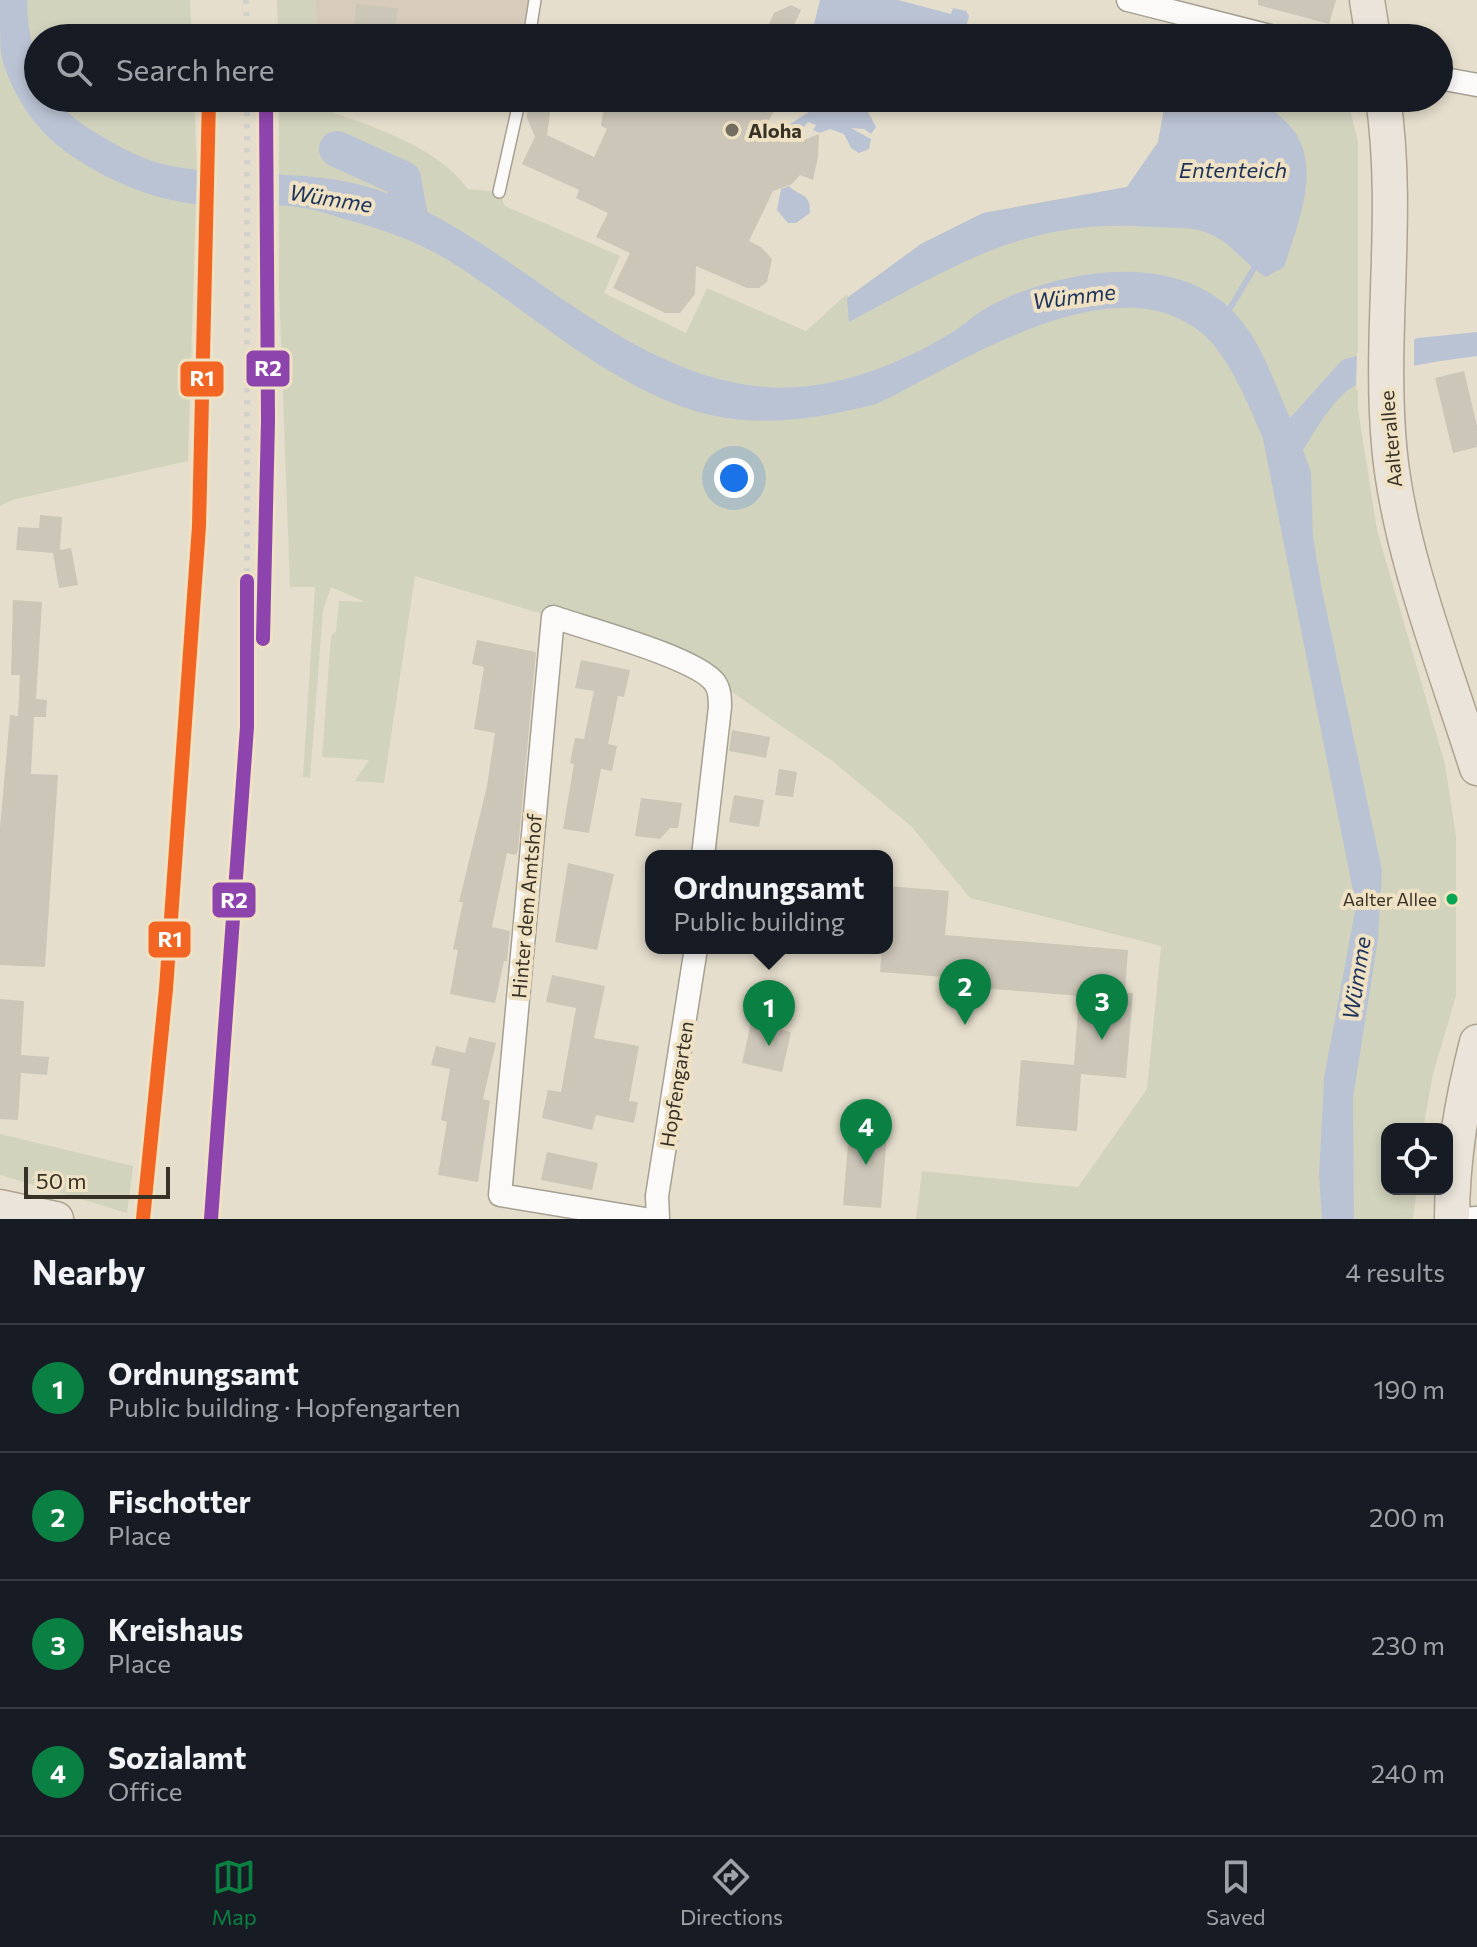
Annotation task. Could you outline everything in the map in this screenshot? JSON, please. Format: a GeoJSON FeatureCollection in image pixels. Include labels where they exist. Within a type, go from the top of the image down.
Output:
{"type":"FeatureCollection","features":[{"type":"Feature","properties":{"kind":"main road"},"geometry":{"type":"LineString","coordinates":[[1367,0],[1371,24]]}},
{"type":"Feature","properties":{"kind":"main road","name":"Aalterallee"},"geometry":{"type":"LineString","coordinates":[[1385,112],[1392,180],[1385,392],[1395,495],[1474,747]]}},
{"type":"Feature","properties":{"kind":"main road"},"geometry":{"type":"LineString","coordinates":[[1452,1219],[1452,1164],[1462,1103],[1477,1042]]}},
{"type":"Feature","properties":{"kind":"main road"},"geometry":{"type":"LineString","coordinates":[[1462,1103],[1467,1164],[1477,1218]]}},
{"type":"Feature","properties":{"kind":"main road"},"geometry":{"type":"LineString","coordinates":[[0,1207],[56,1219]]}},
{"type":"Feature","properties":{"kind":"street"},"geometry":{"type":"LineString","coordinates":[[1128,0],[1223,24]]}},
{"type":"Feature","properties":{"kind":"street"},"geometry":{"type":"LineString","coordinates":[[1453,81],[1477,85]]}},
{"type":"Feature","properties":{"kind":"street","name":"Hinter dem Amtshof"},"geometry":{"type":"LineString","coordinates":[[645,1219],[500,1195],[553,617],[643,646],[707,675],[715,683],[720,707],[704,850]]}},
{"type":"Feature","properties":{"kind":"street","name":"Hopfengarten"},"geometry":{"type":"LineString","coordinates":[[658,1219],[657,1196],[695,954]]}},
{"type":"Feature","properties":{"kind":"street"},"geometry":{"type":"LineString","coordinates":[[1461,1219],[1477,1218]]}},
{"type":"Feature","properties":{"kind":"lane"},"geometry":{"type":"LineString","coordinates":[[531,24],[535,0]]}},
{"type":"Feature","properties":{"kind":"lane"},"geometry":{"type":"LineString","coordinates":[[499,192],[517,112]]}},
{"type":"Feature","properties":{"kind":"shaded area"},"geometry":{"type":"Polygon","coordinates":[[[315,0],[532,0],[529,24],[316,24],[315,0]]]}},
{"type":"Feature","properties":{"kind":"green space"},"geometry":{"type":"Polygon","coordinates":[[[0,0],[190,0],[191,24],[24,24],[24,112],[195,112],[197,168],[188,461],[12,500],[0,506],[0,0]]]}},
{"type":"Feature","properties":{"kind":"green space"},"geometry":{"type":"Polygon","coordinates":[[[277,0],[315,0],[316,24],[278,24],[277,0]]]}},
{"type":"Feature","properties":{"kind":"green space"},"geometry":{"type":"Polygon","coordinates":[[[279,112],[330,112],[381,130],[439,161],[468,189],[499,192],[505,206],[620,256],[604,293],[686,333],[707,288],[806,331],[847,294],[848,297],[921,244],[983,213],[1127,187],[1158,142],[1163,112],[1351,112],[1358,141],[1358,409],[1377,530],[1445,764],[1456,836],[1456,996],[1433,1074],[1424,1123],[1381,1123],[1381,1195],[1416,1195],[1413,1219],[916,1219],[922,1171],[1078,1187],[1147,1089],[1161,946],[970,898],[911,826],[831,760],[707,675],[553,617],[415,576],[384,783],[355,781],[369,760],[322,757],[331,636],[336,631],[339,601],[365,602],[331,587],[323,610],[310,778],[303,777],[315,587],[290,587],[279,289],[279,112]]]}},
{"type":"Feature","properties":{"kind":"green space"},"geometry":{"type":"Polygon","coordinates":[[[0,1134],[133,1166],[127,1213],[0,1175],[0,1134]]]}},
{"type":"Feature","properties":{"kind":"water"},"geometry":{"type":"Polygon","coordinates":[[[0,0],[27,0],[29,24],[24,24],[24,107],[11,84],[1,54],[0,0]]]}},
{"type":"Feature","properties":{"kind":"water"},"geometry":{"type":"Polygon","coordinates":[[[820,0],[898,0],[951,14],[953,8],[966,11],[969,16],[967,24],[814,24],[820,0]]]}},
{"type":"Feature","properties":{"kind":"water","name":"Wümme"},"geometry":{"type":"Polygon","coordinates":[[[27,112],[67,112],[121,147],[162,164],[218,172],[331,179],[386,193],[434,215],[481,243],[616,334],[664,359],[713,377],[766,387],[815,385],[864,374],[932,344],[983,310],[1014,295],[1043,284],[1107,272],[1139,272],[1170,277],[1198,287],[1224,303],[1256,342],[1290,418],[1342,360],[1418,338],[1477,332],[1477,356],[1397,369],[1354,386],[1332,406],[1303,450],[1311,472],[1313,537],[1322,590],[1382,870],[1378,939],[1353,1098],[1354,1219],[1322,1219],[1319,1176],[1324,1078],[1356,906],[1263,439],[1222,355],[1203,334],[1167,314],[1127,308],[1083,313],[993,344],[876,404],[781,420],[757,421],[710,415],[654,395],[623,379],[451,262],[399,236],[303,208],[208,205],[163,198],[131,188],[86,165],[59,147],[27,112]]]}},
{"type":"Feature","properties":{"kind":"water"},"geometry":{"type":"Polygon","coordinates":[[[808,112],[868,112],[876,127],[871,134],[864,129],[851,128],[871,139],[869,149],[859,153],[851,148],[844,134],[830,129],[820,133],[813,130],[816,125],[808,122],[794,138],[783,132],[808,112]]]}},
{"type":"Feature","properties":{"kind":"water","name":"Ententeich"},"geometry":{"type":"Polygon","coordinates":[[[1163,112],[1275,112],[1283,119],[1296,134],[1307,170],[1302,210],[1284,267],[1266,277],[1228,245],[1197,230],[1108,226],[1067,230],[994,249],[849,322],[847,298],[921,244],[983,213],[1127,187],[1158,142],[1163,112]]]}},
{"type":"Feature","properties":{"kind":"water"},"geometry":{"type":"Polygon","coordinates":[[[789,186],[806,198],[810,206],[810,213],[796,223],[788,223],[777,210],[781,189],[789,186]]]}},
{"type":"Feature","properties":{"kind":"pier"},"geometry":{"type":"Polygon","coordinates":[[[197,164],[279,169],[279,210],[196,208],[197,164]]]}},
{"type":"Feature","properties":{"kind":"pier"},"geometry":{"type":"Polygon","coordinates":[[[1414,335],[1414,370],[1356,390],[1357,352],[1414,335]]]}},
{"type":"Feature","properties":{"kind":"building"},"geometry":{"type":"Polygon","coordinates":[[[1258,0],[1336,0],[1329,24],[1258,5],[1258,0]]]}},
{"type":"Feature","properties":{"kind":"building"},"geometry":{"type":"Polygon","coordinates":[[[356,4],[398,8],[396,24],[354,24],[356,4]]]}},
{"type":"Feature","properties":{"kind":"building"},"geometry":{"type":"Polygon","coordinates":[[[791,5],[801,10],[794,24],[769,24],[774,13],[791,5]]]}},
{"type":"Feature","properties":{"kind":"building"},"geometry":{"type":"Polygon","coordinates":[[[527,112],[550,112],[547,135],[594,157],[607,129],[601,126],[603,112],[773,112],[767,125],[799,142],[819,134],[818,157],[813,180],[800,175],[792,184],[773,191],[749,241],[761,247],[772,259],[767,282],[759,288],[747,288],[696,266],[695,294],[680,313],[665,313],[613,288],[630,253],[596,237],[608,213],[576,198],[579,190],[522,164],[535,137],[527,112]]]}},
{"type":"Feature","properties":{"kind":"building"},"geometry":{"type":"Polygon","coordinates":[[[1464,371],[1477,426],[1477,447],[1453,453],[1435,378],[1464,371]]]}},
{"type":"Feature","properties":{"kind":"building"},"geometry":{"type":"Polygon","coordinates":[[[40,515],[62,517],[60,550],[71,548],[78,585],[59,588],[53,553],[16,550],[18,527],[39,528],[40,515]]]}},
{"type":"Feature","properties":{"kind":"building"},"geometry":{"type":"Polygon","coordinates":[[[13,600],[42,602],[36,699],[47,700],[46,717],[34,717],[31,774],[58,775],[45,967],[0,965],[0,828],[10,715],[18,716],[20,675],[11,675],[13,600]]]}},
{"type":"Feature","properties":{"kind":"building"},"geometry":{"type":"Polygon","coordinates":[[[477,640],[536,652],[518,850],[516,855],[507,853],[492,927],[510,931],[507,961],[504,961],[495,1003],[450,994],[458,950],[453,949],[463,902],[459,902],[487,786],[495,733],[474,729],[484,667],[472,664],[477,640]]]}},
{"type":"Feature","properties":{"kind":"building"},"geometry":{"type":"Polygon","coordinates":[[[581,660],[630,670],[624,697],[618,696],[608,744],[617,746],[612,771],[601,769],[589,833],[563,829],[574,764],[570,763],[575,738],[584,739],[594,691],[575,688],[581,660]]]}},
{"type":"Feature","properties":{"kind":"building"},"geometry":{"type":"Polygon","coordinates":[[[732,730],[770,737],[766,758],[729,751],[732,730]]]}},
{"type":"Feature","properties":{"kind":"building"},"geometry":{"type":"Polygon","coordinates":[[[779,769],[797,772],[793,797],[775,795],[779,769]]]}},
{"type":"Feature","properties":{"kind":"building"},"geometry":{"type":"Polygon","coordinates":[[[734,795],[764,800],[759,827],[729,822],[734,795]]]}},
{"type":"Feature","properties":{"kind":"building"},"geometry":{"type":"Polygon","coordinates":[[[641,798],[682,803],[678,828],[670,828],[660,839],[635,836],[641,798]]]}},
{"type":"Feature","properties":{"kind":"building"},"geometry":{"type":"Polygon","coordinates":[[[568,863],[614,874],[597,950],[555,942],[568,863]]]}},
{"type":"Feature","properties":{"kind":"building"},"geometry":{"type":"Polygon","coordinates":[[[893,886],[949,891],[945,935],[1128,950],[1125,993],[1133,993],[1126,1078],[1081,1074],[1077,1131],[1016,1126],[1021,1060],[1074,1065],[1079,996],[970,987],[970,979],[880,972],[882,954],[893,954],[893,886]]]}},
{"type":"Feature","properties":{"kind":"building"},"geometry":{"type":"Polygon","coordinates":[[[552,975],[605,986],[594,1038],[639,1046],[629,1101],[638,1102],[634,1123],[596,1115],[592,1130],[542,1118],[548,1090],[561,1092],[576,1008],[546,1002],[552,975]]]}},
{"type":"Feature","properties":{"kind":"building"},"geometry":{"type":"Polygon","coordinates":[[[0,999],[24,1001],[21,1055],[49,1057],[47,1075],[21,1073],[18,1120],[0,1119],[0,999]]]}},
{"type":"Feature","properties":{"kind":"building"},"geometry":{"type":"Polygon","coordinates":[[[751,1023],[791,1032],[782,1072],[742,1063],[751,1023]]]}},
{"type":"Feature","properties":{"kind":"building"},"geometry":{"type":"Polygon","coordinates":[[[469,1037],[496,1043],[483,1099],[490,1101],[478,1182],[438,1175],[447,1122],[441,1120],[450,1069],[431,1065],[436,1046],[465,1053],[469,1037]]]}},
{"type":"Feature","properties":{"kind":"building"},"geometry":{"type":"Polygon","coordinates":[[[850,1119],[888,1122],[881,1208],[843,1205],[850,1119]]]}},
{"type":"Feature","properties":{"kind":"building"},"geometry":{"type":"Polygon","coordinates":[[[547,1152],[598,1163],[592,1190],[541,1180],[547,1152]]]}},
{"type":"Feature","properties":{"kind":"waterway"},"geometry":{"type":"LineString","coordinates":[[337,149],[403,179],[410,217]]}},
{"type":"Feature","properties":{"kind":"waterway"},"geometry":{"type":"LineString","coordinates":[[1226,315],[1253,270]]}},
{"type":"Feature","properties":{"kind":"railway"},"geometry":{"type":"LineString","coordinates":[[246,0],[247,24]]}},
{"type":"Feature","properties":{"kind":"railway"},"geometry":{"type":"LineString","coordinates":[[211,1219],[247,727],[247,112]]}},
{"type":"Feature","properties":{"kind":"transit line","name":"R1"},"geometry":{"type":"LineString","coordinates":[[143,1219],[166,989],[199,526],[209,112]]}},
{"type":"Feature","properties":{"kind":"transit line","name":"R2"},"geometry":{"type":"LineString","coordinates":[[263,639],[268,421],[266,112]]}},
{"type":"Feature","properties":{"kind":"transit line","name":"R2"},"geometry":{"type":"LineString","coordinates":[[211,1219],[247,727],[247,581]]}},
{"type":"Feature","properties":{"kind":"place","name":"Aloha"},"geometry":{"type":"Point","coordinates":[732,130]}},
{"type":"Feature","properties":{"kind":"place","name":"Aalter Allee"},"geometry":{"type":"Point","coordinates":[1452,899]}},
{"type":"Feature","properties":{"kind":"place","name":"Fischotter"},"geometry":{"type":"Point","coordinates":[965,1025]}},
{"type":"Feature","properties":{"kind":"place","name":"Kreishaus"},"geometry":{"type":"Point","coordinates":[1102,1040]}},
{"type":"Feature","properties":{"kind":"place","name":"Ordnungsamt"},"geometry":{"type":"Point","coordinates":[769,1046]}},
{"type":"Feature","properties":{"kind":"place","name":"Sozialamt"},"geometry":{"type":"Point","coordinates":[866,1165]}}]}
